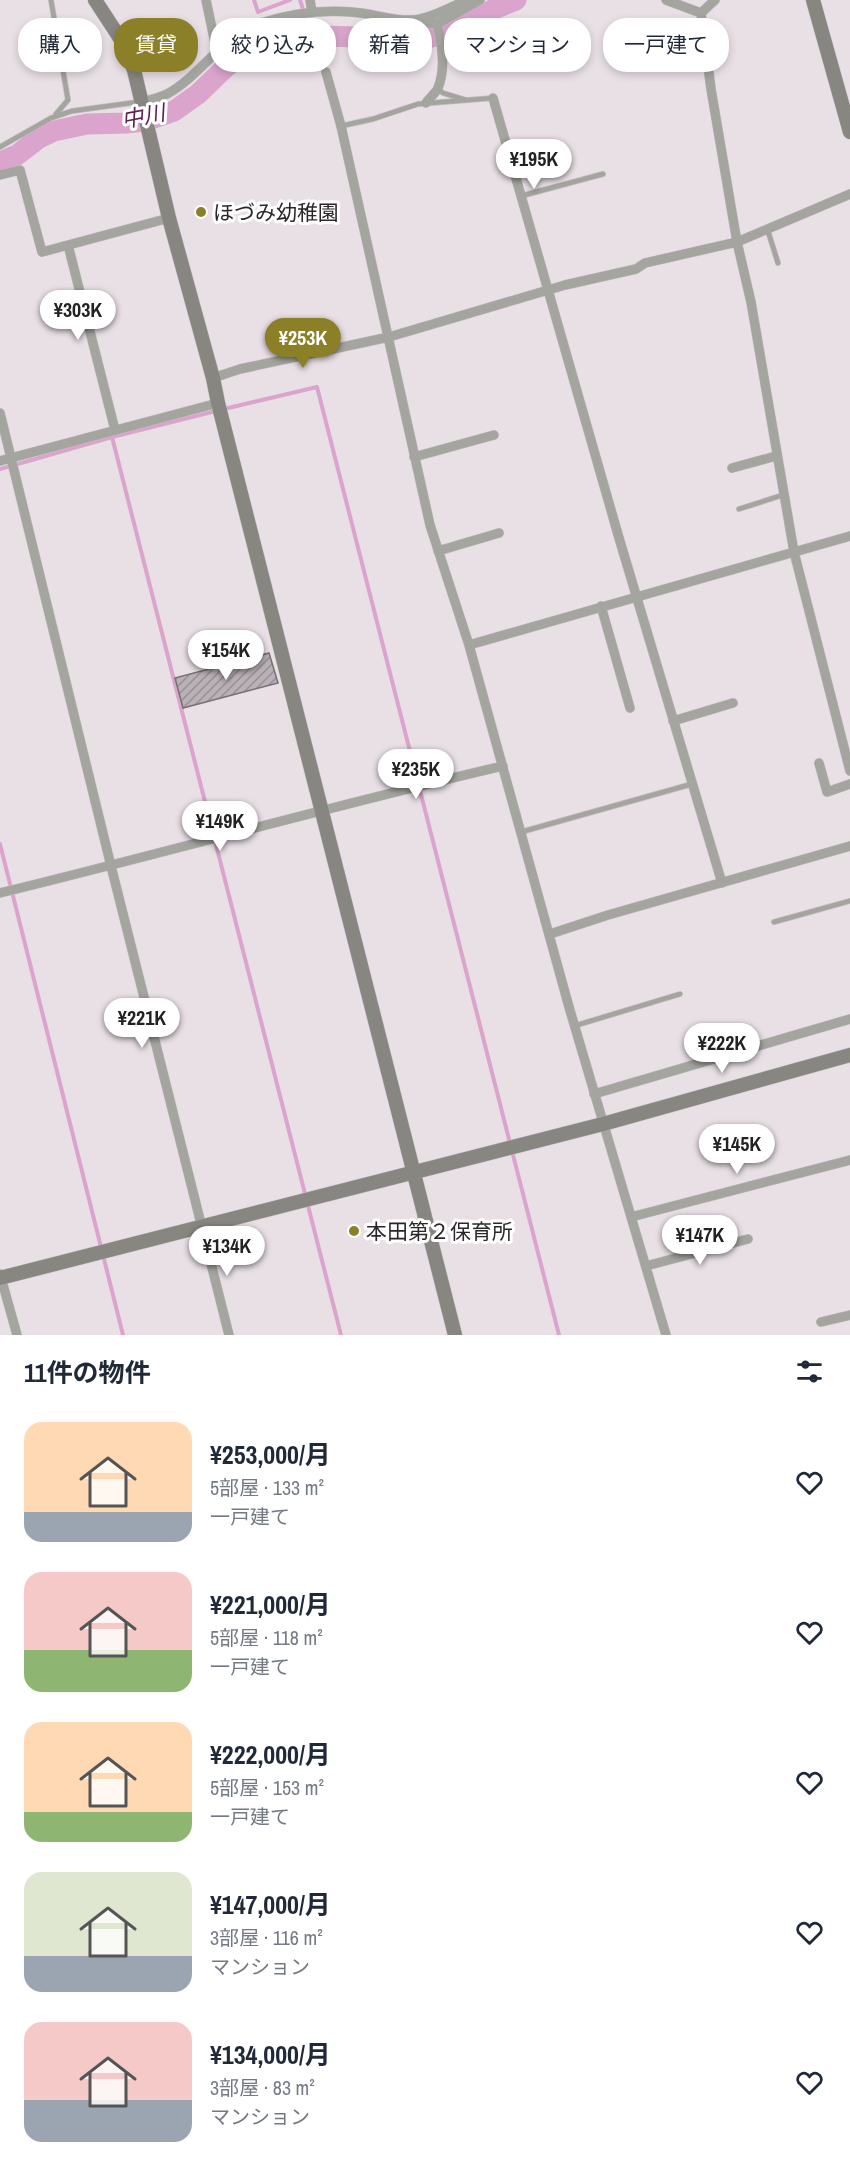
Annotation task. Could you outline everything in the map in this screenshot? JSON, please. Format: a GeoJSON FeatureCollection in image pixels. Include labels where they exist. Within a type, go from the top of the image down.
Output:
{"type":"FeatureCollection","features":[{"type":"Feature","properties":{"kind":"street"},"geometry":{"type":"LineString","coordinates":[[95,0],[125,46],[134,70],[169,218],[213,378],[455,1335]]}},
{"type":"Feature","properties":{"kind":"street"},"geometry":{"type":"LineString","coordinates":[[206,0],[210,19]]}},
{"type":"Feature","properties":{"kind":"street"},"geometry":{"type":"LineString","coordinates":[[310,0],[312,12]]}},
{"type":"Feature","properties":{"kind":"street"},"geometry":{"type":"LineString","coordinates":[[421,18],[467,0]]}},
{"type":"Feature","properties":{"kind":"street"},"geometry":{"type":"LineString","coordinates":[[432,26],[438,27],[480,0]]}},
{"type":"Feature","properties":{"kind":"street"},"geometry":{"type":"LineString","coordinates":[[666,0],[701,13]]}},
{"type":"Feature","properties":{"kind":"street"},"geometry":{"type":"LineString","coordinates":[[701,13],[715,0]]}},
{"type":"Feature","properties":{"kind":"street"},"geometry":{"type":"LineString","coordinates":[[813,0],[850,132]]}},
{"type":"Feature","properties":{"kind":"street"},"geometry":{"type":"LineString","coordinates":[[141,102],[165,95],[184,82],[221,47],[245,30],[261,23],[312,12],[361,13],[385,18]]}},
{"type":"Feature","properties":{"kind":"street"},"geometry":{"type":"LineString","coordinates":[[701,13],[711,90],[737,242],[751,302],[794,552],[850,771]]}},
{"type":"Feature","properties":{"kind":"street"},"geometry":{"type":"LineString","coordinates":[[426,103],[438,89],[443,61],[438,27]]}},
{"type":"Feature","properties":{"kind":"street"},"geometry":{"type":"LineString","coordinates":[[326,72],[341,126],[430,525],[469,645],[574,1026],[666,1335]]}},
{"type":"Feature","properties":{"kind":"street"},"geometry":{"type":"LineString","coordinates":[[493,98],[636,596],[722,883]]}},
{"type":"Feature","properties":{"kind":"street"},"geometry":{"type":"LineString","coordinates":[[0,175],[20,170],[42,252],[169,218]]}},
{"type":"Feature","properties":{"kind":"street"},"geometry":{"type":"LineString","coordinates":[[213,378],[240,369],[389,337],[548,290],[636,269],[645,263],[737,242],[850,194]]}},
{"type":"Feature","properties":{"kind":"street"},"geometry":{"type":"LineString","coordinates":[[68,245],[115,430]]}},
{"type":"Feature","properties":{"kind":"street"},"geometry":{"type":"LineString","coordinates":[[0,461],[218,403]]}},
{"type":"Feature","properties":{"kind":"street"},"geometry":{"type":"LineString","coordinates":[[0,413],[229,1335]]}},
{"type":"Feature","properties":{"kind":"street"},"geometry":{"type":"LineString","coordinates":[[414,457],[494,435]]}},
{"type":"Feature","properties":{"kind":"street"},"geometry":{"type":"LineString","coordinates":[[732,468],[776,456]]}},
{"type":"Feature","properties":{"kind":"street"},"geometry":{"type":"LineString","coordinates":[[438,551],[499,533]]}},
{"type":"Feature","properties":{"kind":"street"},"geometry":{"type":"LineString","coordinates":[[469,645],[850,536]]}},
{"type":"Feature","properties":{"kind":"street"},"geometry":{"type":"LineString","coordinates":[[601,606],[630,708]]}},
{"type":"Feature","properties":{"kind":"street"},"geometry":{"type":"LineString","coordinates":[[673,721],[733,703]]}},
{"type":"Feature","properties":{"kind":"street"},"geometry":{"type":"LineString","coordinates":[[819,763],[827,792],[850,784]]}},
{"type":"Feature","properties":{"kind":"street"},"geometry":{"type":"LineString","coordinates":[[0,893],[503,766]]}},
{"type":"Feature","properties":{"kind":"street"},"geometry":{"type":"LineString","coordinates":[[550,934],[608,915],[850,846]]}},
{"type":"Feature","properties":{"kind":"street"},"geometry":{"type":"LineString","coordinates":[[594,1094],[850,1019]]}},
{"type":"Feature","properties":{"kind":"street"},"geometry":{"type":"LineString","coordinates":[[17,1335],[0,1276],[603,1124],[850,1055]]}},
{"type":"Feature","properties":{"kind":"street"},"geometry":{"type":"LineString","coordinates":[[632,1217],[850,1160]]}},
{"type":"Feature","properties":{"kind":"street"},"geometry":{"type":"LineString","coordinates":[[646,1266],[748,1239]]}},
{"type":"Feature","properties":{"kind":"street"},"geometry":{"type":"LineString","coordinates":[[821,1322],[850,1316]]}},
{"type":"Feature","properties":{"kind":"lane"},"geometry":{"type":"LineString","coordinates":[[0,147],[51,118],[61,111],[68,100],[51,0]]}},
{"type":"Feature","properties":{"kind":"lane"},"geometry":{"type":"LineString","coordinates":[[438,89],[469,101]]}},
{"type":"Feature","properties":{"kind":"lane"},"geometry":{"type":"LineString","coordinates":[[341,126],[373,119],[418,104],[493,98]]}},
{"type":"Feature","properties":{"kind":"lane"},"geometry":{"type":"LineString","coordinates":[[51,118],[72,111],[141,102]]}},
{"type":"Feature","properties":{"kind":"lane"},"geometry":{"type":"LineString","coordinates":[[521,196],[603,174]]}},
{"type":"Feature","properties":{"kind":"lane"},"geometry":{"type":"LineString","coordinates":[[767,228],[778,263]]}},
{"type":"Feature","properties":{"kind":"lane"},"geometry":{"type":"LineString","coordinates":[[739,510],[783,495]]}},
{"type":"Feature","properties":{"kind":"lane"},"geometry":{"type":"LineString","coordinates":[[522,832],[692,784]]}},
{"type":"Feature","properties":{"kind":"lane"},"geometry":{"type":"LineString","coordinates":[[774,922],[850,901]]}},
{"type":"Feature","properties":{"kind":"lane"},"geometry":{"type":"LineString","coordinates":[[574,1026],[680,993]]}},
{"type":"Feature","properties":{"kind":"building"},"geometry":{"type":"Polygon","coordinates":[[[269,653],[278,683],[183,708],[175,678],[269,653]]]}},
{"type":"Feature","properties":{"kind":"waterway"},"geometry":{"type":"LineString","coordinates":[[254,0],[258,12],[290,0]]}},
{"type":"Feature","properties":{"kind":"waterway"},"geometry":{"type":"LineString","coordinates":[[300,0],[306,18]]}},
{"type":"Feature","properties":{"kind":"waterway","name":"中川"},"geometry":{"type":"LineString","coordinates":[[0,162],[17,155],[39,138],[54,131],[87,124],[145,121],[174,111],[198,94],[227,66],[253,49],[289,35],[425,39],[453,31],[516,0]]}},
{"type":"Feature","properties":{"kind":"waterway"},"geometry":{"type":"LineString","coordinates":[[224,409],[317,387],[559,1335]]}},
{"type":"Feature","properties":{"kind":"waterway"},"geometry":{"type":"LineString","coordinates":[[0,469],[112,437],[216,411]]}},
{"type":"Feature","properties":{"kind":"waterway"},"geometry":{"type":"LineString","coordinates":[[112,437],[341,1335]]}},
{"type":"Feature","properties":{"kind":"waterway"},"geometry":{"type":"LineString","coordinates":[[0,844],[123,1335]]}},
{"type":"Feature","properties":{"kind":"place","name":"ほづみ幼稚園"},"geometry":{"type":"Point","coordinates":[201,212]}},
{"type":"Feature","properties":{"kind":"place","name":"本田第２保育所"},"geometry":{"type":"Point","coordinates":[354,1231]}}]}
